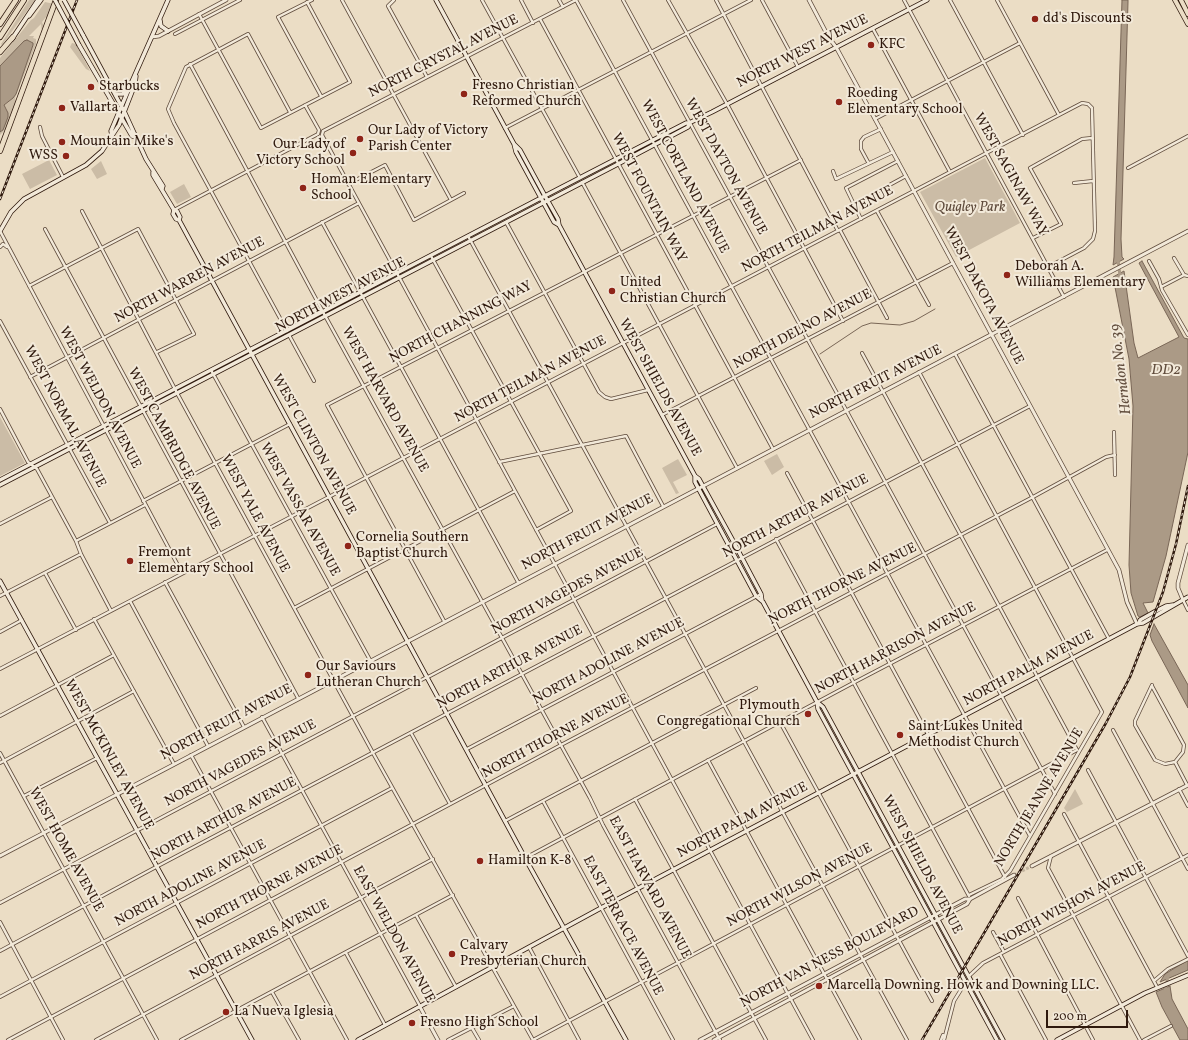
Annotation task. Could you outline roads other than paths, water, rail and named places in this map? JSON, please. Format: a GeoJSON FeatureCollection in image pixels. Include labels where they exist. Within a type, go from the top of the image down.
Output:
{"type":"FeatureCollection","features":[{"type":"Feature","properties":{"kind":"highway"},"geometry":{"type":"LineString","coordinates":[[0,24],[16,0]]}},
{"type":"Feature","properties":{"kind":"highway"},"geometry":{"type":"LineString","coordinates":[[0,37],[24,0]]}},
{"type":"Feature","properties":{"kind":"highway"},"geometry":{"type":"LineString","coordinates":[[0,151],[56,0]]}},
{"type":"Feature","properties":{"kind":"highway"},"geometry":{"type":"LineString","coordinates":[[0,54],[13,37]]}},
{"type":"Feature","properties":{"kind":"main road"},"geometry":{"type":"LineString","coordinates":[[26,20],[38,0]]}},
{"type":"Feature","properties":{"kind":"main road"},"geometry":{"type":"LineString","coordinates":[[13,37],[42,0]]}},
{"type":"Feature","properties":{"kind":"main road","name":"WEST CLINTON AVENUE"},"geometry":{"type":"LineString","coordinates":[[56,0],[79,45],[121,118],[132,136],[135,137]]}},
{"type":"Feature","properties":{"kind":"main road","name":"WEST CLINTON AVENUE"},"geometry":{"type":"LineString","coordinates":[[64,0],[136,134],[135,137],[153,172],[156,173],[163,186],[162,189],[174,210],[173,214],[179,220],[251,355],[487,784],[525,858],[626,1040]]}},
{"type":"Feature","properties":{"kind":"main road"},"geometry":{"type":"LineString","coordinates":[[112,136],[111,131],[168,0]]}},
{"type":"Feature","properties":{"kind":"main road","name":"WEST SHIELDS AVENUE"},"geometry":{"type":"LineString","coordinates":[[436,0],[506,128],[514,144],[516,152],[554,222],[559,225]]}},
{"type":"Feature","properties":{"kind":"main road","name":"NORTH WEST AVENUE"},"geometry":{"type":"LineString","coordinates":[[0,485],[69,449],[175,388],[287,331],[363,296],[434,260],[618,164],[686,123],[689,123],[727,104],[927,0]]}},
{"type":"Feature","properties":{"kind":"main road"},"geometry":{"type":"LineString","coordinates":[[1175,0],[1188,24]]}},
{"type":"Feature","properties":{"kind":"main road"},"geometry":{"type":"LineString","coordinates":[[1180,0],[1188,14]]}},
{"type":"Feature","properties":{"kind":"main road"},"geometry":{"type":"LineString","coordinates":[[160,20],[161,26],[168,31]]}},
{"type":"Feature","properties":{"kind":"main road"},"geometry":{"type":"LineString","coordinates":[[0,231],[8,217],[19,203],[95,157],[115,133],[135,84],[136,76]]}},
{"type":"Feature","properties":{"kind":"main road"},"geometry":{"type":"LineString","coordinates":[[114,93],[121,95],[130,86]]}},
{"type":"Feature","properties":{"kind":"main road","name":"NORTH WEST AVENUE"},"geometry":{"type":"LineString","coordinates":[[0,480],[67,445],[142,411],[251,355],[289,335],[360,292],[616,159],[654,142]]}},
{"type":"Feature","properties":{"kind":"main road","name":"WEST SHIELDS AVENUE"},"geometry":{"type":"LineString","coordinates":[[514,144],[520,150],[548,200],[558,219],[559,225],[622,343],[695,476],[703,485],[742,557],[761,594],[763,602],[817,702],[818,709],[853,774],[938,920],[1003,1040]]}},
{"type":"Feature","properties":{"kind":"main road","name":"WEST SHIELDS AVENUE"},"geometry":{"type":"LineString","coordinates":[[695,476],[695,481],[698,488],[756,596],[763,602]]}},
{"type":"Feature","properties":{"kind":"main road"},"geometry":{"type":"LineString","coordinates":[[718,524],[721,525],[732,539]]}},
{"type":"Feature","properties":{"kind":"main road","name":"WEST MCKINLEY AVENUE"},"geometry":{"type":"LineString","coordinates":[[0,581],[252,1040]]}},
{"type":"Feature","properties":{"kind":"main road","name":"NORTH PALM AVENUE"},"geometry":{"type":"LineString","coordinates":[[358,1040],[601,908],[1140,623],[1166,606],[1173,606],[1188,598]]}},
{"type":"Feature","properties":{"kind":"main road","name":"WEST SHIELDS AVENUE"},"geometry":{"type":"LineString","coordinates":[[817,702],[823,707],[858,772],[931,917],[997,1040]]}},
{"type":"Feature","properties":{"kind":"main road"},"geometry":{"type":"LineString","coordinates":[[1057,1040],[1157,987],[1188,974]]}},
{"type":"Feature","properties":{"kind":"street"},"geometry":{"type":"LineString","coordinates":[[152,37],[168,31],[226,0]]}},
{"type":"Feature","properties":{"kind":"street"},"geometry":{"type":"LineString","coordinates":[[175,34],[240,0]]}},
{"type":"Feature","properties":{"kind":"street"},"geometry":{"type":"LineString","coordinates":[[312,0],[278,17],[321,96]]}},
{"type":"Feature","properties":{"kind":"street"},"geometry":{"type":"LineString","coordinates":[[342,0],[451,200]]}},
{"type":"Feature","properties":{"kind":"street"},"geometry":{"type":"LineString","coordinates":[[394,0],[388,6],[427,77]]}},
{"type":"Feature","properties":{"kind":"street"},"geometry":{"type":"LineString","coordinates":[[482,0],[580,178]]}},
{"type":"Feature","properties":{"kind":"street"},"geometry":{"type":"LineString","coordinates":[[521,0],[533,23]]}},
{"type":"Feature","properties":{"kind":"street"},"geometry":{"type":"LineString","coordinates":[[559,0],[563,7]]}},
{"type":"Feature","properties":{"kind":"street","name":"NORTH CRYSTAL AVENUE"},"geometry":{"type":"LineString","coordinates":[[174,210],[576,0]]}},
{"type":"Feature","properties":{"kind":"street","name":"WEST CORTLAND AVENUE"},"geometry":{"type":"LineString","coordinates":[[576,0],[1030,836]]}},
{"type":"Feature","properties":{"kind":"street","name":"WEST DAYTON AVENUE"},"geometry":{"type":"LineString","coordinates":[[623,0],[884,483],[1055,794]]}},
{"type":"Feature","properties":{"kind":"street"},"geometry":{"type":"LineString","coordinates":[[668,0],[727,104],[843,321]]}},
{"type":"Feature","properties":{"kind":"street"},"geometry":{"type":"LineString","coordinates":[[716,0],[822,200],[887,318]]}},
{"type":"Feature","properties":{"kind":"street"},"geometry":{"type":"LineString","coordinates":[[506,128],[687,32],[752,0]]}},
{"type":"Feature","properties":{"kind":"street"},"geometry":{"type":"LineString","coordinates":[[762,0],[798,67]]}},
{"type":"Feature","properties":{"kind":"street","name":"WEST DAKOTA AVENUE"},"geometry":{"type":"LineString","coordinates":[[809,0],[881,129],[1119,570],[1126,602],[1140,623]]}},
{"type":"Feature","properties":{"kind":"street","name":"WEST SAGINAW WAY"},"geometry":{"type":"LineString","coordinates":[[904,0],[1064,296]]}},
{"type":"Feature","properties":{"kind":"street"},"geometry":{"type":"LineString","coordinates":[[950,0],[1023,135]]}},
{"type":"Feature","properties":{"kind":"street"},"geometry":{"type":"LineString","coordinates":[[997,0],[1059,115]]}},
{"type":"Feature","properties":{"kind":"street"},"geometry":{"type":"LineString","coordinates":[[199,14],[261,128],[350,82],[307,2]]}},
{"type":"Feature","properties":{"kind":"street","name":"WEST FOUNTAIN WAY"},"geometry":{"type":"LineString","coordinates":[[540,19],[773,449]]}},
{"type":"Feature","properties":{"kind":"street"},"geometry":{"type":"LineString","coordinates":[[873,29],[950,172]]}},
{"type":"Feature","properties":{"kind":"street"},"geometry":{"type":"LineString","coordinates":[[287,331],[174,123],[168,109],[184,71],[190,64],[248,34],[290,112]]}},
{"type":"Feature","properties":{"kind":"street"},"geometry":{"type":"LineString","coordinates":[[875,119],[1020,43]]}},
{"type":"Feature","properties":{"kind":"street","name":"WEST HARVARD AVENUE"},"geometry":{"type":"LineString","coordinates":[[190,64],[324,314],[365,385],[561,745]]}},
{"type":"Feature","properties":{"kind":"street","name":"NORTH TEILMAN AVENUE"},"geometry":{"type":"LineString","coordinates":[[0,669],[1082,103],[1088,104],[1092,108],[1092,138]]}},
{"type":"Feature","properties":{"kind":"street"},"geometry":{"type":"LineString","coordinates":[[305,104],[398,278],[594,635],[813,1040]]}},
{"type":"Feature","properties":{"kind":"street"},"geometry":{"type":"LineString","coordinates":[[40,127],[42,136],[63,177]]}},
{"type":"Feature","properties":{"kind":"street"},"geometry":{"type":"LineString","coordinates":[[868,162],[861,149],[861,141],[864,137],[881,129]]}},
{"type":"Feature","properties":{"kind":"street"},"geometry":{"type":"LineString","coordinates":[[1128,168],[1188,136]]}},
{"type":"Feature","properties":{"kind":"street"},"geometry":{"type":"LineString","coordinates":[[1033,238],[1061,224],[1030,168],[1082,139],[1092,138],[1096,232],[1093,239],[1084,248],[1048,267]]}},
{"type":"Feature","properties":{"kind":"street"},"geometry":{"type":"LineString","coordinates":[[833,172],[836,179],[868,162],[876,162],[893,152]]}},
{"type":"Feature","properties":{"kind":"street"},"geometry":{"type":"LineString","coordinates":[[620,254],[801,160]]}},
{"type":"Feature","properties":{"kind":"street"},"geometry":{"type":"LineString","coordinates":[[861,219],[846,188],[898,161]]}},
{"type":"Feature","properties":{"kind":"street"},"geometry":{"type":"LineString","coordinates":[[348,184],[385,165],[414,220],[464,193]]}},
{"type":"Feature","properties":{"kind":"street"},"geometry":{"type":"LineString","coordinates":[[871,195],[906,176]]}},
{"type":"Feature","properties":{"kind":"street"},"geometry":{"type":"LineString","coordinates":[[1074,183],[1093,181]]}},
{"type":"Feature","properties":{"kind":"street"},"geometry":{"type":"LineString","coordinates":[[582,182],[737,468]]}},
{"type":"Feature","properties":{"kind":"street","name":"NORTH WARREN AVENUE"},"geometry":{"type":"LineString","coordinates":[[30,377],[359,203]]}},
{"type":"Feature","properties":{"kind":"street","name":"WEST YALE AVENUE"},"geometry":{"type":"LineString","coordinates":[[82,211],[254,536],[392,788],[533,1040]]}},
{"type":"Feature","properties":{"kind":"street"},"geometry":{"type":"LineString","coordinates":[[877,211],[929,305]]}},
{"type":"Feature","properties":{"kind":"street"},"geometry":{"type":"LineString","coordinates":[[322,222],[518,582]]}},
{"type":"Feature","properties":{"kind":"street"},"geometry":{"type":"LineString","coordinates":[[506,222],[599,392],[605,397],[611,399],[648,390]]}},
{"type":"Feature","properties":{"kind":"street","name":"WEST CAMBRIDGE AVENUE"},"geometry":{"type":"LineString","coordinates":[[45,229],[102,339],[298,698]]}},
{"type":"Feature","properties":{"kind":"street"},"geometry":{"type":"LineString","coordinates":[[29,286],[138,229],[194,334],[157,352]]}},
{"type":"Feature","properties":{"kind":"street","name":"WEST WELDON AVENUE"},"geometry":{"type":"LineString","coordinates":[[0,231],[66,358],[182,573]]}},
{"type":"Feature","properties":{"kind":"street","name":"NORTH FRUIT AVENUE"},"geometry":{"type":"LineString","coordinates":[[0,856],[554,563],[1188,231]]}},
{"type":"Feature","properties":{"kind":"street"},"geometry":{"type":"LineString","coordinates":[[468,236],[723,706],[744,741],[823,885],[906,1040]]}},
{"type":"Feature","properties":{"kind":"street"},"geometry":{"type":"LineString","coordinates":[[0,247],[3,244],[7,247]]}},
{"type":"Feature","properties":{"kind":"street","name":"NORTH CHANNING WAY"},"geometry":{"type":"LineString","coordinates":[[366,477],[327,405],[620,254]]}},
{"type":"Feature","properties":{"kind":"street"},"geometry":{"type":"LineString","coordinates":[[431,256],[473,329],[571,511],[536,530]]}},
{"type":"Feature","properties":{"kind":"street"},"geometry":{"type":"LineString","coordinates":[[1174,258],[1184,275]]}},
{"type":"Feature","properties":{"kind":"street"},"geometry":{"type":"LineString","coordinates":[[1150,261],[1159,279],[1161,288],[1188,335]]}},
{"type":"Feature","properties":{"kind":"street","name":"NORTH DELNO AVENUE"},"geometry":{"type":"LineString","coordinates":[[662,415],[953,263]]}},
{"type":"Feature","properties":{"kind":"street"},"geometry":{"type":"LineString","coordinates":[[1161,288],[1184,275],[1188,276]]}},
{"type":"Feature","properties":{"kind":"street","name":"WEST NORMAL AVENUE"},"geometry":{"type":"LineString","coordinates":[[0,321],[110,523]]}},
{"type":"Feature","properties":{"kind":"street"},"geometry":{"type":"LineString","coordinates":[[289,335],[314,382]]}},
{"type":"Feature","properties":{"kind":"street"},"geometry":{"type":"LineString","coordinates":[[862,353],[1078,751]]}},
{"type":"Feature","properties":{"kind":"street"},"geometry":{"type":"LineString","coordinates":[[955,354],[1109,639]]}},
{"type":"Feature","properties":{"kind":"street","name":"WEST VASSAR AVENUE"},"geometry":{"type":"LineString","coordinates":[[211,370],[292,515],[370,660]]}},
{"type":"Feature","properties":{"kind":"street"},"geometry":{"type":"LineString","coordinates":[[919,372],[1034,588],[1074,658]]}},
{"type":"Feature","properties":{"kind":"street","name":"NORTH ARTHUR AVENUE"},"geometry":{"type":"LineString","coordinates":[[0,951],[411,733],[447,712],[522,674],[737,559],[1030,406]]}},
{"type":"Feature","properties":{"kind":"street"},"geometry":{"type":"LineString","coordinates":[[0,409],[30,464],[35,467],[52,497],[111,611]]}},
{"type":"Feature","properties":{"kind":"street"},"geometry":{"type":"LineString","coordinates":[[143,501],[290,424]]}},
{"type":"Feature","properties":{"kind":"street"},"geometry":{"type":"LineString","coordinates":[[1114,432],[1115,475]]}},
{"type":"Feature","properties":{"kind":"street"},"geometry":{"type":"LineString","coordinates":[[499,462],[626,436],[663,506]]}},
{"type":"Feature","properties":{"kind":"street","name":"NORTH THORNE AVENUE"},"geometry":{"type":"LineString","coordinates":[[8,1040],[270,899],[814,611],[924,555],[1106,457],[1115,456]]}},
{"type":"Feature","properties":{"kind":"street"},"geometry":{"type":"LineString","coordinates":[[786,473],[1005,877]]}},
{"type":"Feature","properties":{"kind":"street"},"geometry":{"type":"LineString","coordinates":[[366,477],[444,622]]}},
{"type":"Feature","properties":{"kind":"street"},"geometry":{"type":"LineString","coordinates":[[294,608],[515,492]]}},
{"type":"Feature","properties":{"kind":"street"},"geometry":{"type":"LineString","coordinates":[[0,524],[52,497]]}},
{"type":"Feature","properties":{"kind":"street"},"geometry":{"type":"LineString","coordinates":[[76,541],[145,504]]}},
{"type":"Feature","properties":{"kind":"street","name":"NORTH VAGEDES AVENUE"},"geometry":{"type":"LineString","coordinates":[[0,903],[718,524]]}},
{"type":"Feature","properties":{"kind":"street"},"geometry":{"type":"LineString","coordinates":[[776,539],[970,897]]}},
{"type":"Feature","properties":{"kind":"street"},"geometry":{"type":"LineString","coordinates":[[1188,546],[1178,583],[1178,588],[1188,610]]}},
{"type":"Feature","properties":{"kind":"street","name":"NORTH HARRISON AVENUE"},"geometry":{"type":"LineString","coordinates":[[525,858],[671,779],[1107,550]]}},
{"type":"Feature","properties":{"kind":"street"},"geometry":{"type":"LineString","coordinates":[[0,596],[81,554]]}},
{"type":"Feature","properties":{"kind":"street"},"geometry":{"type":"LineString","coordinates":[[46,573],[76,630]]}},
{"type":"Feature","properties":{"kind":"street"},"geometry":{"type":"LineString","coordinates":[[165,582],[244,727]]}},
{"type":"Feature","properties":{"kind":"street","name":"NORTH ADOLINE AVENUE"},"geometry":{"type":"LineString","coordinates":[[467,749],[761,594]]}},
{"type":"Feature","properties":{"kind":"street"},"geometry":{"type":"LineString","coordinates":[[130,601],[208,746]]}},
{"type":"Feature","properties":{"kind":"street"},"geometry":{"type":"LineString","coordinates":[[0,632],[22,620]]}},
{"type":"Feature","properties":{"kind":"street"},"geometry":{"type":"LineString","coordinates":[[94,620],[174,764]]}},
{"type":"Feature","properties":{"kind":"street"},"geometry":{"type":"LineString","coordinates":[[0,716],[114,655]]}},
{"type":"Feature","properties":{"kind":"street","name":"NORTH JEANNE AVENUE"},"geometry":{"type":"LineString","coordinates":[[970,897],[1005,877],[1010,871],[1078,751],[1102,712],[1074,658]]}},
{"type":"Feature","properties":{"kind":"street"},"geometry":{"type":"LineString","coordinates":[[1152,685],[1184,745],[1183,752],[1175,762],[1165,764],[1155,760],[1137,729],[1135,721],[1152,685]]}},
{"type":"Feature","properties":{"kind":"street"},"geometry":{"type":"LineString","coordinates":[[505,821],[756,688]]}},
{"type":"Feature","properties":{"kind":"street"},"geometry":{"type":"LineString","coordinates":[[0,763],[134,691]]}},
{"type":"Feature","properties":{"kind":"street"},"geometry":{"type":"LineString","coordinates":[[262,717],[340,862]]}},
{"type":"Feature","properties":{"kind":"street"},"geometry":{"type":"LineString","coordinates":[[780,722],[932,1001]]}},
{"type":"Feature","properties":{"kind":"street"},"geometry":{"type":"LineString","coordinates":[[1113,730],[1188,869]]}},
{"type":"Feature","properties":{"kind":"street"},"geometry":{"type":"LineString","coordinates":[[411,733],[450,804]]}},
{"type":"Feature","properties":{"kind":"street","name":"EAST HARVARD AVENUE"},"geometry":{"type":"LineString","coordinates":[[561,745],[719,1039]]}},
{"type":"Feature","properties":{"kind":"street","name":"NORTH WILSON AVENUE"},"geometry":{"type":"LineString","coordinates":[[533,1040],[750,923],[1041,769],[1078,751]]}},
{"type":"Feature","properties":{"kind":"street","name":"WEST HOME AVENUE"},"geometry":{"type":"LineString","coordinates":[[0,753],[158,1040]]}},
{"type":"Feature","properties":{"kind":"street"},"geometry":{"type":"LineString","coordinates":[[191,755],[347,1040]]}},
{"type":"Feature","properties":{"kind":"street"},"geometry":{"type":"LineString","coordinates":[[24,796],[97,758]]}},
{"type":"Feature","properties":{"kind":"street"},"geometry":{"type":"LineString","coordinates":[[708,760],[860,1040]]}},
{"type":"Feature","properties":{"kind":"street"},"geometry":{"type":"LineString","coordinates":[[1032,866],[1188,785],[1175,762]]}},
{"type":"Feature","properties":{"kind":"street"},"geometry":{"type":"LineString","coordinates":[[1088,770],[1188,957],[1168,969],[1155,980]]}},
{"type":"Feature","properties":{"kind":"street","name":"NORTH ADOLINE AVENUE"},"geometry":{"type":"LineString","coordinates":[[0,997],[392,788]]}},
{"type":"Feature","properties":{"kind":"street"},"geometry":{"type":"LineString","coordinates":[[1179,789],[1188,806]]}},
{"type":"Feature","properties":{"kind":"street"},"geometry":{"type":"LineString","coordinates":[[636,798],[766,1040]]}},
{"type":"Feature","properties":{"kind":"street","name":"EAST TERRACE AVENUE"},"geometry":{"type":"LineString","coordinates":[[543,801],[673,1040]]}},
{"type":"Feature","properties":{"kind":"street"},"geometry":{"type":"LineString","coordinates":[[1064,814],[1110,896],[1155,980],[1157,987]]}},
{"type":"Feature","properties":{"kind":"street","name":"NORTH WISHON AVENUE"},"geometry":{"type":"LineString","coordinates":[[969,976],[983,963],[1188,855]]}},
{"type":"Feature","properties":{"kind":"street"},"geometry":{"type":"LineString","coordinates":[[1051,856],[1048,868],[1140,1040]]}},
{"type":"Feature","properties":{"kind":"street","name":"NORTH FARRIS AVENUE"},"geometry":{"type":"LineString","coordinates":[[96,1040],[215,975],[433,860]]}},
{"type":"Feature","properties":{"kind":"street","name":"EAST WELDON AVENUE"},"geometry":{"type":"LineString","coordinates":[[340,862],[438,1040]]}},
{"type":"Feature","properties":{"kind":"street","name":"NORTH VAN NESS BOULEVARD"},"geometry":{"type":"LineString","coordinates":[[700,1040],[860,954],[1014,875]]}},
{"type":"Feature","properties":{"kind":"street","name":"NORTH JEANNE AVENUE"},"geometry":{"type":"LineString","coordinates":[[983,892],[988,886]]}},
{"type":"Feature","properties":{"kind":"street"},"geometry":{"type":"LineString","coordinates":[[181,1040],[453,895]]}},
{"type":"Feature","properties":{"kind":"street","name":"NORTH VAN NESS BOULEVARD"},"geometry":{"type":"LineString","coordinates":[[714,1040],[719,1039],[790,998],[967,904],[970,897]]}},
{"type":"Feature","properties":{"kind":"street"},"geometry":{"type":"LineString","coordinates":[[1018,898],[1036,935],[1093,1040]]}},
{"type":"Feature","properties":{"kind":"street"},"geometry":{"type":"LineString","coordinates":[[416,915],[456,987]]}},
{"type":"Feature","properties":{"kind":"street"},"geometry":{"type":"LineString","coordinates":[[0,922],[63,1040]]}},
{"type":"Feature","properties":{"kind":"street"},"geometry":{"type":"LineString","coordinates":[[993,932],[1004,952]]}},
{"type":"Feature","properties":{"kind":"street"},"geometry":{"type":"LineString","coordinates":[[529,948],[579,1040]]}},
{"type":"Feature","properties":{"kind":"street"},"geometry":{"type":"LineString","coordinates":[[346,953],[385,1025]]}},
{"type":"Feature","properties":{"kind":"street"},"geometry":{"type":"LineString","coordinates":[[1000,954],[1046,1040]]}},
{"type":"Feature","properties":{"kind":"street"},"geometry":{"type":"LineString","coordinates":[[942,1040],[954,1001],[962,988],[967,984]]}},
{"type":"Feature","properties":{"kind":"street"},"geometry":{"type":"LineString","coordinates":[[272,992],[299,1040]]}},
{"type":"Feature","properties":{"kind":"street"},"geometry":{"type":"LineString","coordinates":[[448,1040],[514,1006]]}},
{"type":"Feature","properties":{"kind":"street"},"geometry":{"type":"LineString","coordinates":[[1144,1040],[1170,1026]]}},
{"type":"Feature","properties":{"kind":"street"},"geometry":{"type":"LineString","coordinates":[[472,1028],[479,1040]]}},
{"type":"Feature","properties":{"kind":"water"},"geometry":{"type":"Polygon","coordinates":[[[1122,0],[1128,0],[1121,239],[1122,257],[1124,259],[1113,265],[1114,257],[1122,0]]]}},
{"type":"Feature","properties":{"kind":"water"},"geometry":{"type":"Polygon","coordinates":[[[27,40],[33,43],[33,45],[16,94],[4,105],[8,113],[8,117],[3,130],[0,132],[0,66],[24,41],[27,40]]]}},
{"type":"Feature","properties":{"kind":"water","name":"DD2"},"geometry":{"type":"Polygon","coordinates":[[[1142,261],[1184,338],[1188,339],[1188,452],[1166,556],[1153,602],[1143,603],[1148,613],[1140,617],[1138,616],[1131,593],[1129,565],[1133,406],[1129,359],[1113,277],[1124,271],[1134,343],[1138,358],[1179,337],[1139,263],[1142,261]]]}},
{"type":"Feature","properties":{"kind":"water"},"geometry":{"type":"Polygon","coordinates":[[[1154,624],[1188,685],[1188,708],[1152,641],[1150,635],[1154,624]]]}},
{"type":"Feature","properties":{"kind":"water"},"geometry":{"type":"Polygon","coordinates":[[[1188,960],[1188,970],[1160,982],[1165,974],[1188,960]]]}},
{"type":"Feature","properties":{"kind":"water"},"geometry":{"type":"Polygon","coordinates":[[[1170,986],[1172,999],[1188,1029],[1188,1040],[1180,1040],[1162,1007],[1156,992],[1170,986]]]}},
{"type":"Feature","properties":{"kind":"waterway","name":"Herndon No. 39"},"geometry":{"type":"LineString","coordinates":[[1118,259],[1120,276]]}},
{"type":"Feature","properties":{"kind":"waterway"},"geometry":{"type":"LineString","coordinates":[[820,354],[862,326],[871,323],[900,325],[914,321],[935,309]]}},
{"type":"Feature","properties":{"kind":"waterway","name":"Herndon No. 39"},"geometry":{"type":"LineString","coordinates":[[1165,991],[1168,976]]}},
{"type":"Feature","properties":{"kind":"tunnel"},"geometry":{"type":"LineString","coordinates":[[1014,875],[1032,866]]}},
{"type":"Feature","properties":{"kind":"railway"},"geometry":{"type":"LineString","coordinates":[[0,199],[77,0]]}},
{"type":"Feature","properties":{"kind":"railway"},"geometry":{"type":"LineString","coordinates":[[922,1040],[1106,723],[1130,677],[1163,592],[1176,544],[1188,486]]}},
{"type":"Feature","properties":{"kind":"place","name":"dd's Discounts"},"geometry":{"type":"Point","coordinates":[1035,19]}},
{"type":"Feature","properties":{"kind":"place","name":"KFC"},"geometry":{"type":"Point","coordinates":[871,45]}},
{"type":"Feature","properties":{"kind":"place","name":"Starbucks"},"geometry":{"type":"Point","coordinates":[91,87]}},
{"type":"Feature","properties":{"kind":"place","name":"Fresno Christian Reformed Church"},"geometry":{"type":"Point","coordinates":[464,94]}},
{"type":"Feature","properties":{"kind":"place","name":"Roeding Elementary School"},"geometry":{"type":"Point","coordinates":[839,102]}},
{"type":"Feature","properties":{"kind":"place","name":"Vallarta"},"geometry":{"type":"Point","coordinates":[62,108]}},
{"type":"Feature","properties":{"kind":"place","name":"Our Lady of Victory Parish Center"},"geometry":{"type":"Point","coordinates":[360,139]}},
{"type":"Feature","properties":{"kind":"place","name":"Mountain Mike's"},"geometry":{"type":"Point","coordinates":[62,142]}},
{"type":"Feature","properties":{"kind":"place","name":"Our Lady of Victory School"},"geometry":{"type":"Point","coordinates":[353,153]}},
{"type":"Feature","properties":{"kind":"place","name":"WSS"},"geometry":{"type":"Point","coordinates":[66,156]}},
{"type":"Feature","properties":{"kind":"place","name":"Homan Elementary School"},"geometry":{"type":"Point","coordinates":[303,188]}},
{"type":"Feature","properties":{"kind":"place","name":"Deborah A. Williams Elementary"},"geometry":{"type":"Point","coordinates":[1007,275]}},
{"type":"Feature","properties":{"kind":"place","name":"United Christian Church"},"geometry":{"type":"Point","coordinates":[612,291]}},
{"type":"Feature","properties":{"kind":"place","name":"Cornelia Southern Baptist Church"},"geometry":{"type":"Point","coordinates":[348,546]}},
{"type":"Feature","properties":{"kind":"place","name":"Fremont Elementary School"},"geometry":{"type":"Point","coordinates":[130,561]}},
{"type":"Feature","properties":{"kind":"place","name":"Our Saviours Lutheran Church"},"geometry":{"type":"Point","coordinates":[308,675]}},
{"type":"Feature","properties":{"kind":"place","name":"Plymouth Congregational Church"},"geometry":{"type":"Point","coordinates":[808,714]}},
{"type":"Feature","properties":{"kind":"place","name":"Saint Lukes United Methodist Church"},"geometry":{"type":"Point","coordinates":[900,735]}},
{"type":"Feature","properties":{"kind":"place","name":"Hamilton K-8"},"geometry":{"type":"Point","coordinates":[480,861]}},
{"type":"Feature","properties":{"kind":"place","name":"Calvary Presbyterian Church"},"geometry":{"type":"Point","coordinates":[452,954]}},
{"type":"Feature","properties":{"kind":"place","name":"Marcella Downing. Howk and Downing LLC."},"geometry":{"type":"Point","coordinates":[819,986]}},
{"type":"Feature","properties":{"kind":"place","name":"La Nueva Iglesia"},"geometry":{"type":"Point","coordinates":[226,1012]}},
{"type":"Feature","properties":{"kind":"place","name":"Fresno High School"},"geometry":{"type":"Point","coordinates":[412,1023]}},
{"type":"Feature","properties":{"kind":"park label","name":"Quigley Park"},"geometry":{"type":"Point","coordinates":[970,208]}}]}
